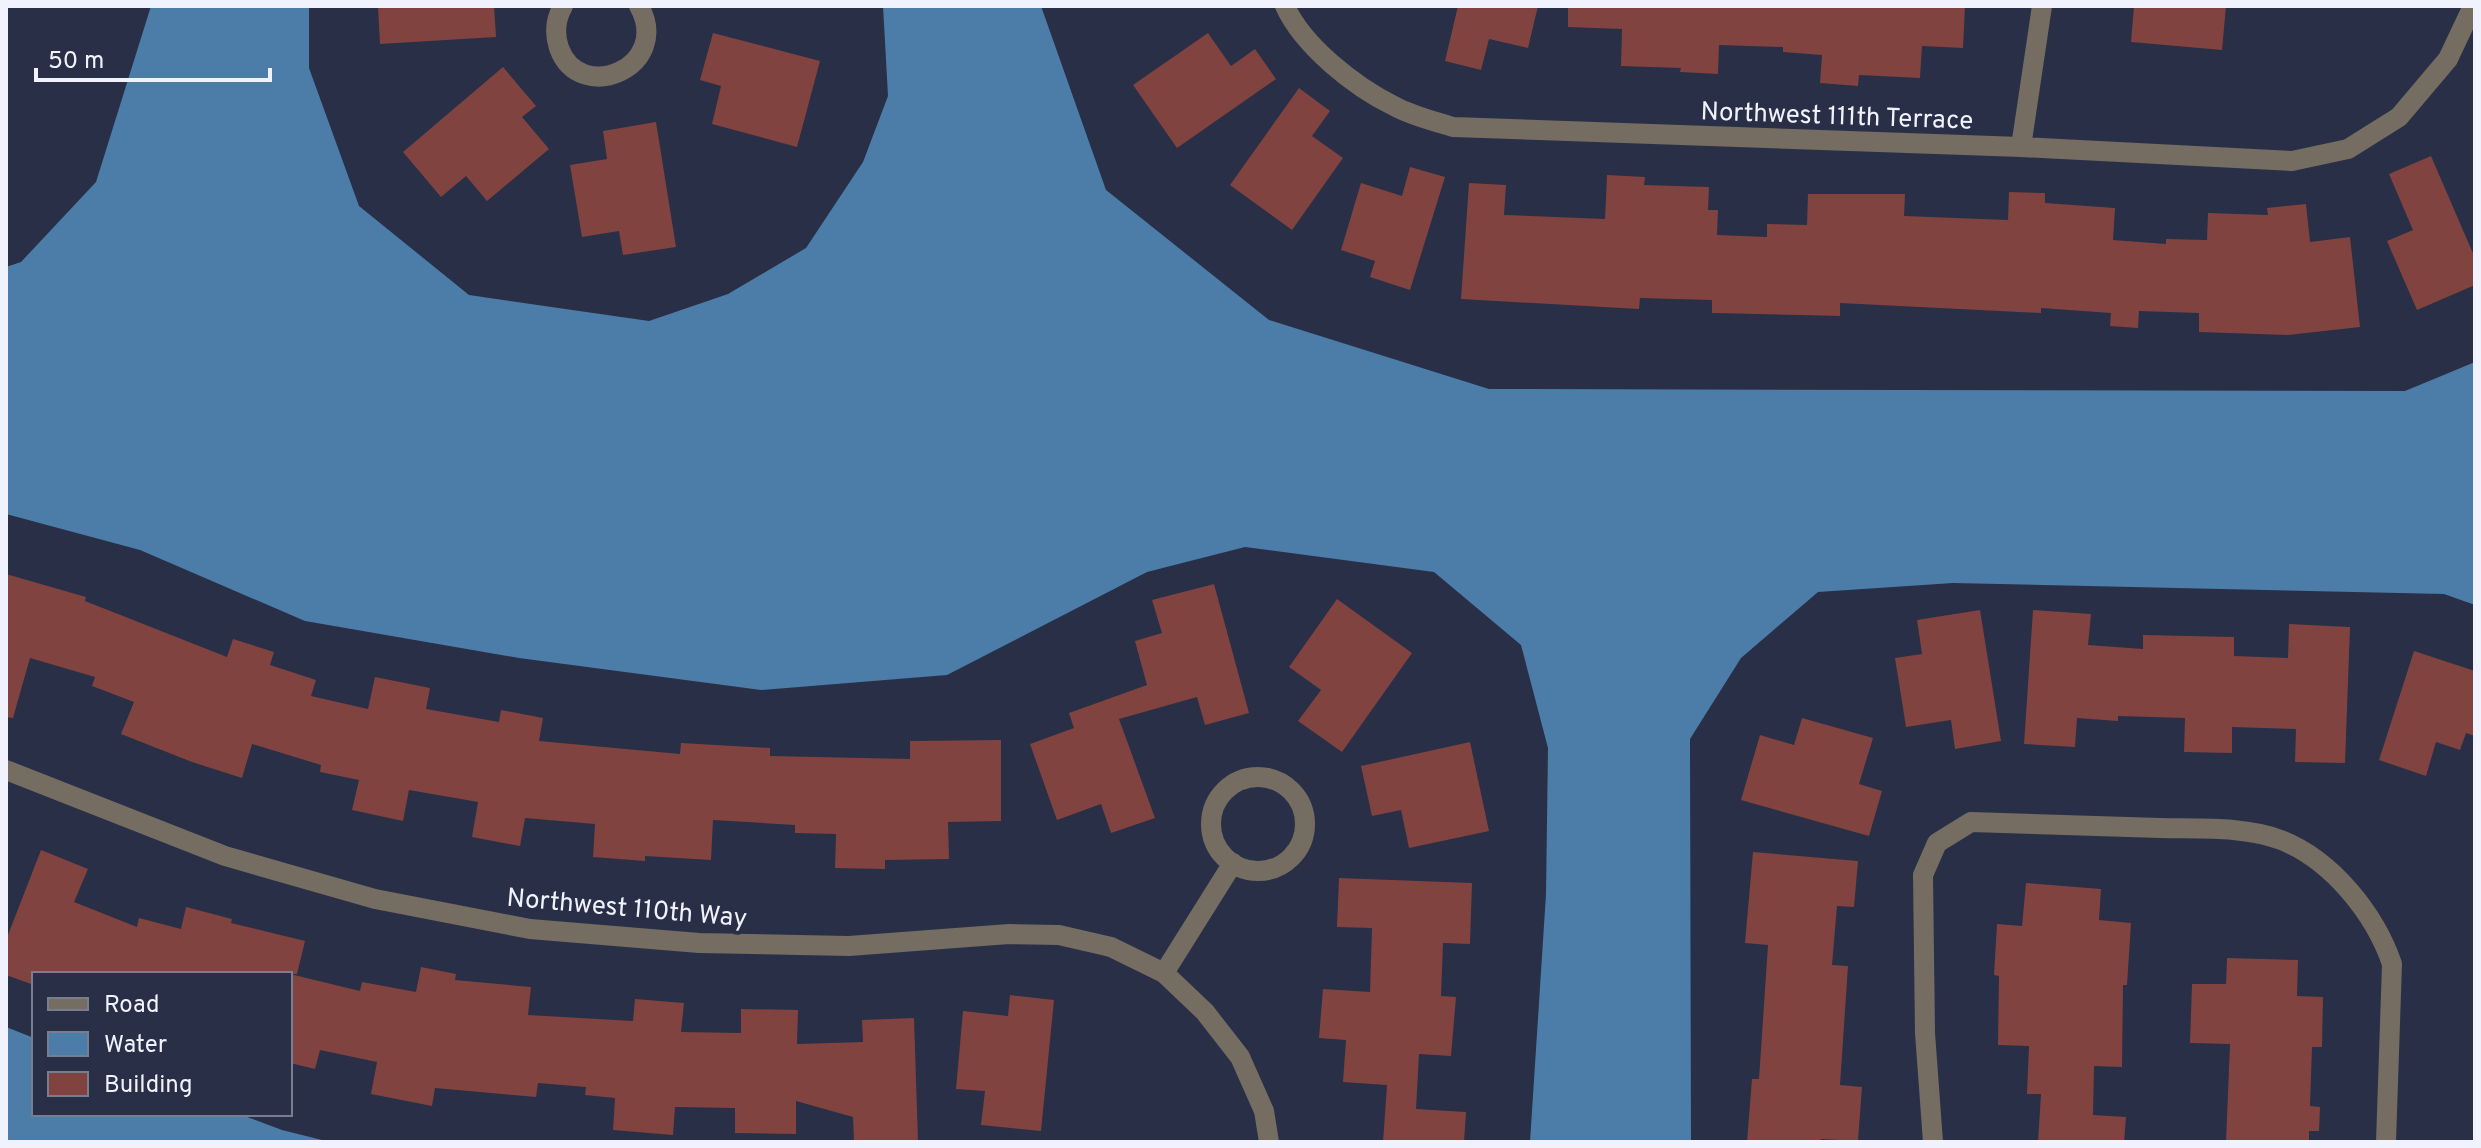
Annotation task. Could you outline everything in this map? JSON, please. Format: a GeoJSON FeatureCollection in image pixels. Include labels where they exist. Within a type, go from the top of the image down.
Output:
{"type":"FeatureCollection","features":[{"type":"Feature","properties":{"kind":"street"},"geometry":{"type":"LineString","coordinates":[[563,6],[556,24],[556,39],[561,54],[571,65],[598,77],[627,69],[638,59],[645,45],[647,30],[645,15],[639,6]]}},
{"type":"Feature","properties":{"kind":"street","name":"Northwest 111th Terrace"},"geometry":{"type":"LineString","coordinates":[[1285,6],[1294,26],[1344,74],[1394,107],[1453,127],[2021,147],[2292,161],[2348,149],[2399,117],[2448,59],[2473,6]]}},
{"type":"Feature","properties":{"kind":"street"},"geometry":{"type":"LineString","coordinates":[[2021,147],[2042,6]]}},
{"type":"Feature","properties":{"kind":"street","name":"Northwest 110th Way"},"geometry":{"type":"LineString","coordinates":[[6,770],[225,856],[375,899],[530,929],[699,943],[849,946],[1009,934],[1059,935],[1111,947],[1164,973],[1205,1012],[1240,1057],[1264,1111],[1269,1142]]}},
{"type":"Feature","properties":{"kind":"street"},"geometry":{"type":"LineString","coordinates":[[1272,778],[1297,797],[1304,812],[1305,828],[1301,843],[1292,857],[1279,866],[1263,871],[1247,870],[1233,863],[1214,840],[1211,826],[1219,797],[1229,786],[1242,779],[1272,778]]}},
{"type":"Feature","properties":{"kind":"street"},"geometry":{"type":"LineString","coordinates":[[1933,1142],[1925,1033],[1923,875],[1937,843],[1971,822],[2237,831],[2282,841],[2318,863],[2349,889],[2384,939],[2392,964],[2386,1142]]}},
{"type":"Feature","properties":{"kind":"street"},"geometry":{"type":"LineString","coordinates":[[1164,973],[1233,863]]}},
{"type":"Feature","properties":{"kind":"water"},"geometry":{"type":"Polygon","coordinates":[[[151,6],[309,6],[309,68],[359,206],[469,295],[649,321],[728,294],[806,248],[863,162],[888,96],[883,6],[1041,6],[1106,190],[1269,320],[1489,389],[2405,391],[2475,362],[2475,605],[2444,594],[1953,583],[1818,592],[1741,658],[1690,739],[1691,1142],[1530,1142],[1546,894],[1548,748],[1521,645],[1434,572],[1245,547],[1147,572],[947,675],[761,690],[519,658],[305,621],[140,550],[6,514],[6,267],[21,262],[96,182],[151,6]]]}},
{"type":"Feature","properties":{"kind":"water"},"geometry":{"type":"Polygon","coordinates":[[[6,1027],[32,1037],[32,1116],[244,1116],[282,1130],[330,1142],[6,1142],[6,1027]]]}},
{"type":"Feature","properties":{"kind":"building"},"geometry":{"type":"Polygon","coordinates":[[[378,6],[494,6],[496,37],[380,44],[378,6]]]}},
{"type":"Feature","properties":{"kind":"building"},"geometry":{"type":"Polygon","coordinates":[[[1458,6],[1538,6],[1528,48],[1489,39],[1481,70],[1445,61],[1458,6]]]}},
{"type":"Feature","properties":{"kind":"building"},"geometry":{"type":"Polygon","coordinates":[[[1568,6],[1965,6],[1963,48],[1922,46],[1920,78],[1859,75],[1858,86],[1820,83],[1822,55],[1783,52],[1783,47],[1719,45],[1718,74],[1680,72],[1681,68],[1621,66],[1622,29],[1568,27],[1568,6]]]}},
{"type":"Feature","properties":{"kind":"building"},"geometry":{"type":"Polygon","coordinates":[[[2134,6],[2226,6],[2222,50],[2131,42],[2134,6]]]}},
{"type":"Feature","properties":{"kind":"building"},"geometry":{"type":"Polygon","coordinates":[[[713,33],[820,61],[797,147],[712,124],[721,86],[700,80],[713,33]]]}},
{"type":"Feature","properties":{"kind":"building"},"geometry":{"type":"Polygon","coordinates":[[[1208,33],[1231,66],[1255,49],[1276,79],[1177,148],[1133,85],[1208,33]]]}},
{"type":"Feature","properties":{"kind":"building"},"geometry":{"type":"Polygon","coordinates":[[[503,67],[536,106],[522,117],[549,149],[487,201],[466,176],[441,197],[403,152],[503,67]]]}},
{"type":"Feature","properties":{"kind":"building"},"geometry":{"type":"Polygon","coordinates":[[[1299,88],[1330,111],[1312,136],[1343,158],[1292,230],[1230,185],[1299,88]]]}},
{"type":"Feature","properties":{"kind":"building"},"geometry":{"type":"Polygon","coordinates":[[[656,122],[676,247],[623,255],[619,231],[582,237],[570,165],[607,159],[603,131],[656,122]]]}},
{"type":"Feature","properties":{"kind":"building"},"geometry":{"type":"Polygon","coordinates":[[[2431,156],[2475,258],[2475,285],[2417,310],[2387,241],[2413,230],[2389,174],[2431,156]]]}},
{"type":"Feature","properties":{"kind":"building"},"geometry":{"type":"Polygon","coordinates":[[[1410,167],[1445,177],[1410,290],[1370,277],[1375,261],[1341,250],[1361,183],[1402,196],[1410,167]]]}},
{"type":"Feature","properties":{"kind":"building"},"geometry":{"type":"Polygon","coordinates":[[[1607,175],[1645,177],[1644,185],[1709,187],[1708,210],[1718,210],[1717,235],[1767,237],[1767,224],[1807,225],[1808,194],[1905,194],[1904,216],[2008,220],[2009,192],[2045,193],[2045,203],[2115,208],[2113,240],[2166,244],[2166,239],[2207,240],[2208,213],[2268,215],[2267,208],[2306,204],[2310,242],[2350,237],[2360,327],[2288,335],[2199,332],[2199,313],[2139,311],[2138,328],[2110,326],[2111,313],[2041,308],[2041,313],[1840,303],[1840,316],[1712,313],[1712,300],[1640,298],[1639,309],[1461,299],[1469,183],[1506,185],[1504,215],[1605,219],[1607,175]]]}},
{"type":"Feature","properties":{"kind":"building"},"geometry":{"type":"Polygon","coordinates":[[[6,574],[86,597],[85,601],[227,657],[233,639],[274,652],[270,665],[316,680],[311,696],[368,709],[375,677],[430,688],[426,709],[499,722],[501,710],[543,718],[539,741],[680,754],[681,743],[770,748],[770,756],[910,759],[910,741],[1001,740],[1001,821],[948,822],[949,859],[885,860],[885,869],[835,868],[836,834],[795,833],[795,825],[713,820],[711,860],[645,856],[645,861],[593,857],[595,824],[525,818],[520,846],[472,837],[478,802],[409,790],[403,821],[352,810],[359,780],[320,772],[321,765],[252,744],[242,778],[192,762],[121,734],[134,702],[92,686],[95,677],[30,658],[13,718],[6,717],[6,574]]]}},
{"type":"Feature","properties":{"kind":"building"},"geometry":{"type":"Polygon","coordinates":[[[1214,584],[1249,713],[1205,725],[1197,697],[1119,719],[1155,818],[1111,833],[1101,804],[1057,820],[1030,744],[1074,728],[1069,713],[1147,685],[1135,641],[1162,633],[1152,600],[1214,584]]]}},
{"type":"Feature","properties":{"kind":"building"},"geometry":{"type":"Polygon","coordinates":[[[1337,599],[1412,653],[1342,752],[1298,721],[1321,690],[1289,667],[1337,599]]]}},
{"type":"Feature","properties":{"kind":"building"},"geometry":{"type":"Polygon","coordinates":[[[1980,610],[2001,741],[1955,749],[1951,720],[1906,727],[1895,658],[1922,654],[1917,620],[1980,610]]]}},
{"type":"Feature","properties":{"kind":"building"},"geometry":{"type":"Polygon","coordinates":[[[2033,610],[2091,614],[2088,645],[2143,649],[2143,635],[2234,637],[2234,656],[2288,658],[2289,624],[2350,627],[2345,763],[2295,762],[2296,729],[2232,727],[2232,753],[2184,752],[2185,718],[2118,716],[2118,721],[2077,718],[2075,747],[2024,744],[2033,610]]]}},
{"type":"Feature","properties":{"kind":"building"},"geometry":{"type":"Polygon","coordinates":[[[2414,651],[2475,671],[2475,736],[2466,733],[2460,750],[2436,742],[2426,776],[2379,760],[2414,651]]]}},
{"type":"Feature","properties":{"kind":"building"},"geometry":{"type":"Polygon","coordinates":[[[1802,718],[1873,738],[1859,784],[1882,791],[1869,836],[1741,800],[1760,735],[1794,745],[1802,718]]]}},
{"type":"Feature","properties":{"kind":"building"},"geometry":{"type":"Polygon","coordinates":[[[1470,742],[1489,831],[1409,848],[1401,810],[1372,816],[1361,766],[1470,742]]]}},
{"type":"Feature","properties":{"kind":"building"},"geometry":{"type":"Polygon","coordinates":[[[41,850],[88,869],[74,902],[137,927],[139,918],[181,929],[186,907],[232,919],[231,923],[305,941],[297,974],[32,972],[31,984],[6,975],[6,940],[41,850]]]}},
{"type":"Feature","properties":{"kind":"building"},"geometry":{"type":"Polygon","coordinates":[[[1753,852],[1858,861],[1854,907],[1837,906],[1832,965],[1848,966],[1840,1085],[1862,1087],[1858,1141],[1747,1142],[1752,1079],[1759,1079],[1768,945],[1745,943],[1753,852]]]}},
{"type":"Feature","properties":{"kind":"building"},"geometry":{"type":"Polygon","coordinates":[[[1339,878],[1472,883],[1470,944],[1443,943],[1441,996],[1456,997],[1451,1056],[1419,1054],[1416,1109],[1466,1112],[1464,1142],[1383,1142],[1387,1085],[1343,1082],[1346,1040],[1319,1038],[1323,989],[1370,992],[1372,928],[1337,927],[1339,878]]]}},
{"type":"Feature","properties":{"kind":"building"},"geometry":{"type":"Polygon","coordinates":[[[2026,883],[2101,889],[2099,920],[2131,923],[2127,985],[2123,985],[2122,1067],[2094,1066],[2093,1115],[2126,1117],[2124,1142],[2038,1142],[2041,1094],[2027,1094],[2029,1046],[1998,1045],[1999,976],[1994,975],[1997,924],[2022,926],[2026,883]]]}},
{"type":"Feature","properties":{"kind":"building"},"geometry":{"type":"Polygon","coordinates":[[[2227,958],[2298,960],[2297,996],[2323,997],[2322,1047],[2312,1047],[2310,1106],[2320,1107],[2319,1131],[2309,1131],[2309,1142],[2226,1142],[2230,1044],[2190,1043],[2192,984],[2226,984],[2227,958]]]}},
{"type":"Feature","properties":{"kind":"building"},"geometry":{"type":"Polygon","coordinates":[[[421,967],[456,974],[455,980],[531,987],[528,1015],[633,1021],[635,999],[684,1003],[681,1032],[741,1033],[741,1009],[798,1010],[797,1044],[863,1042],[862,1020],[914,1018],[918,1141],[854,1142],[853,1117],[796,1101],[796,1134],[735,1133],[735,1108],[675,1107],[673,1135],[613,1130],[615,1098],[585,1095],[586,1087],[538,1083],[536,1097],[435,1088],[432,1106],[371,1094],[377,1062],[320,1050],[315,1069],[292,1063],[292,974],[360,991],[362,982],[416,992],[421,967]]]}},
{"type":"Feature","properties":{"kind":"building"},"geometry":{"type":"Polygon","coordinates":[[[1010,995],[1054,1000],[1041,1131],[981,1125],[985,1091],[956,1089],[963,1011],[1008,1016],[1010,995]]]}}]}
